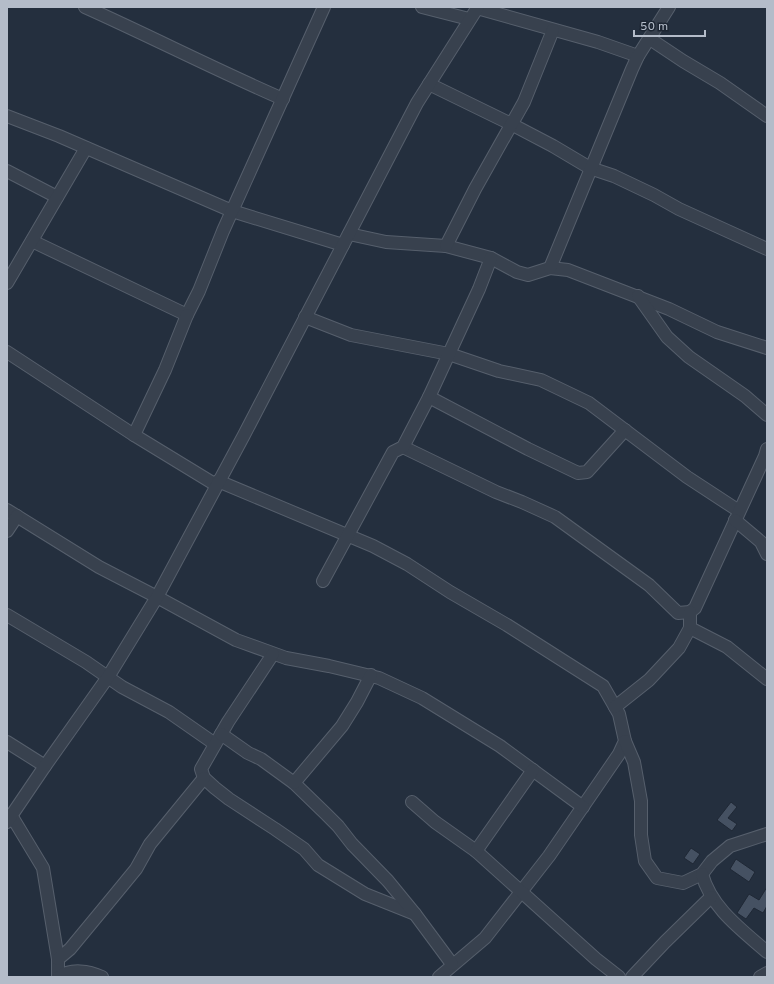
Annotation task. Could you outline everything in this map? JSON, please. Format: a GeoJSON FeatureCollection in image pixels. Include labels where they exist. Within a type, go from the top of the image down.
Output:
{"type":"FeatureCollection","features":[{"type":"Feature","properties":{"kind":"street"},"geometry":{"type":"LineString","coordinates":[[85,7],[283,99]]}},
{"type":"Feature","properties":{"kind":"street"},"geometry":{"type":"LineString","coordinates":[[134,436],[165,370],[232,211],[324,7]]}},
{"type":"Feature","properties":{"kind":"street"},"geometry":{"type":"LineString","coordinates":[[422,7],[469,19]]}},
{"type":"Feature","properties":{"kind":"street"},"geometry":{"type":"LineString","coordinates":[[550,268],[617,102],[638,56],[669,7]]}},
{"type":"Feature","properties":{"kind":"street"},"geometry":{"type":"LineString","coordinates":[[59,977],[58,959],[43,868],[9,819],[108,677],[157,597],[348,234],[429,84],[469,19],[477,8],[598,42],[638,56]]}},
{"type":"Feature","properties":{"kind":"street"},"geometry":{"type":"LineString","coordinates":[[446,246],[524,102],[553,30]]}},
{"type":"Feature","properties":{"kind":"street"},"geometry":{"type":"LineString","coordinates":[[650,38],[683,61],[720,83],[767,116]]}},
{"type":"Feature","properties":{"kind":"street"},"geometry":{"type":"LineString","coordinates":[[429,84],[511,124],[553,146],[590,168],[614,176],[648,191],[679,209],[767,249]]}},
{"type":"Feature","properties":{"kind":"street"},"geometry":{"type":"LineString","coordinates":[[7,116],[86,148],[232,211],[343,245]]}},
{"type":"Feature","properties":{"kind":"street"},"geometry":{"type":"LineString","coordinates":[[9,275],[32,241],[86,148]]}},
{"type":"Feature","properties":{"kind":"street"},"geometry":{"type":"LineString","coordinates":[[7,171],[57,197]]}},
{"type":"Feature","properties":{"kind":"street"},"geometry":{"type":"LineString","coordinates":[[348,234],[386,242],[446,246],[491,258],[517,272],[528,275],[550,268],[568,270],[638,296],[717,332],[767,348]]}},
{"type":"Feature","properties":{"kind":"street"},"geometry":{"type":"LineString","coordinates":[[32,241],[187,315]]}},
{"type":"Feature","properties":{"kind":"street"},"geometry":{"type":"LineString","coordinates":[[323,581],[394,452],[403,447],[429,397],[479,289],[491,258]]}},
{"type":"Feature","properties":{"kind":"street"},"geometry":{"type":"LineString","coordinates":[[638,296],[667,337],[689,357],[745,396],[767,415]]}},
{"type":"Feature","properties":{"kind":"street"},"geometry":{"type":"LineString","coordinates":[[305,317],[351,335],[396,345],[449,354],[499,371],[541,380],[589,403],[737,515],[761,542],[767,554]]}},
{"type":"Feature","properties":{"kind":"street"},"geometry":{"type":"LineString","coordinates":[[7,352],[134,436],[217,483],[349,535],[373,546],[407,564],[603,686],[619,714],[625,742],[634,762],[641,801],[641,835],[645,861],[657,878],[683,883],[702,874],[712,862],[730,846],[767,834]]}},
{"type":"Feature","properties":{"kind":"street"},"geometry":{"type":"LineString","coordinates":[[429,397],[528,449],[578,473],[587,472],[625,430]]}},
{"type":"Feature","properties":{"kind":"street"},"geometry":{"type":"LineString","coordinates":[[403,447],[496,492],[555,517],[649,585],[678,612],[690,612],[695,608],[765,456],[767,448]]}},
{"type":"Feature","properties":{"kind":"street"},"geometry":{"type":"LineString","coordinates":[[7,530],[12,513],[99,567],[236,640],[273,654],[371,675],[422,698],[500,746],[582,807]]}},
{"type":"Feature","properties":{"kind":"street"},"geometry":{"type":"LineString","coordinates":[[615,707],[649,680],[679,648],[690,628],[690,612]]}},
{"type":"Feature","properties":{"kind":"street"},"geometry":{"type":"LineString","coordinates":[[7,615],[86,662],[122,686],[218,739],[261,759],[294,783],[338,826],[352,844],[379,871],[415,914],[452,964]]}},
{"type":"Feature","properties":{"kind":"street"},"geometry":{"type":"LineString","coordinates":[[690,628],[727,647],[767,678]]}},
{"type":"Feature","properties":{"kind":"street"},"geometry":{"type":"LineString","coordinates":[[273,654],[218,739],[201,769],[204,778],[229,799],[304,849],[318,865],[365,894],[415,914]]}},
{"type":"Feature","properties":{"kind":"street"},"geometry":{"type":"LineString","coordinates":[[294,783],[342,726],[371,675]]}},
{"type":"Feature","properties":{"kind":"street"},"geometry":{"type":"LineString","coordinates":[[7,742],[45,766]]}},
{"type":"Feature","properties":{"kind":"street"},"geometry":{"type":"LineString","coordinates":[[439,977],[452,964],[485,938],[549,856],[619,754],[625,742]]}},
{"type":"Feature","properties":{"kind":"street"},"geometry":{"type":"LineString","coordinates":[[476,851],[532,770]]}},
{"type":"Feature","properties":{"kind":"street"},"geometry":{"type":"LineString","coordinates":[[58,959],[70,949],[113,897],[136,868],[150,844],[204,778]]}},
{"type":"Feature","properties":{"kind":"street"},"geometry":{"type":"LineString","coordinates":[[412,802],[435,822],[476,851],[596,959],[619,977]]}},
{"type":"Feature","properties":{"kind":"street"},"geometry":{"type":"LineString","coordinates":[[702,874],[705,886],[732,922],[767,952]]}},
{"type":"Feature","properties":{"kind":"street"},"geometry":{"type":"LineString","coordinates":[[632,977],[665,942],[712,897]]}},
{"type":"Feature","properties":{"kind":"street"},"geometry":{"type":"LineString","coordinates":[[59,977],[65,973],[80,971],[102,977]]}},
{"type":"Feature","properties":{"kind":"street"},"geometry":{"type":"LineString","coordinates":[[760,977],[767,973]]}},
{"type":"Feature","properties":{"kind":"building"},"geometry":{"type":"Polygon","coordinates":[[[731,802],[737,807],[728,818],[737,824],[732,831],[717,820],[731,802]]]}},
{"type":"Feature","properties":{"kind":"building"},"geometry":{"type":"Polygon","coordinates":[[[691,848],[700,854],[693,864],[684,858],[691,848]]]}},
{"type":"Feature","properties":{"kind":"building"},"geometry":{"type":"Polygon","coordinates":[[[736,859],[755,872],[749,882],[730,869],[736,859]]]}},
{"type":"Feature","properties":{"kind":"building"},"geometry":{"type":"Polygon","coordinates":[[[767,887],[767,906],[763,913],[754,908],[746,919],[737,913],[749,894],[759,900],[767,887]]]}}]}
